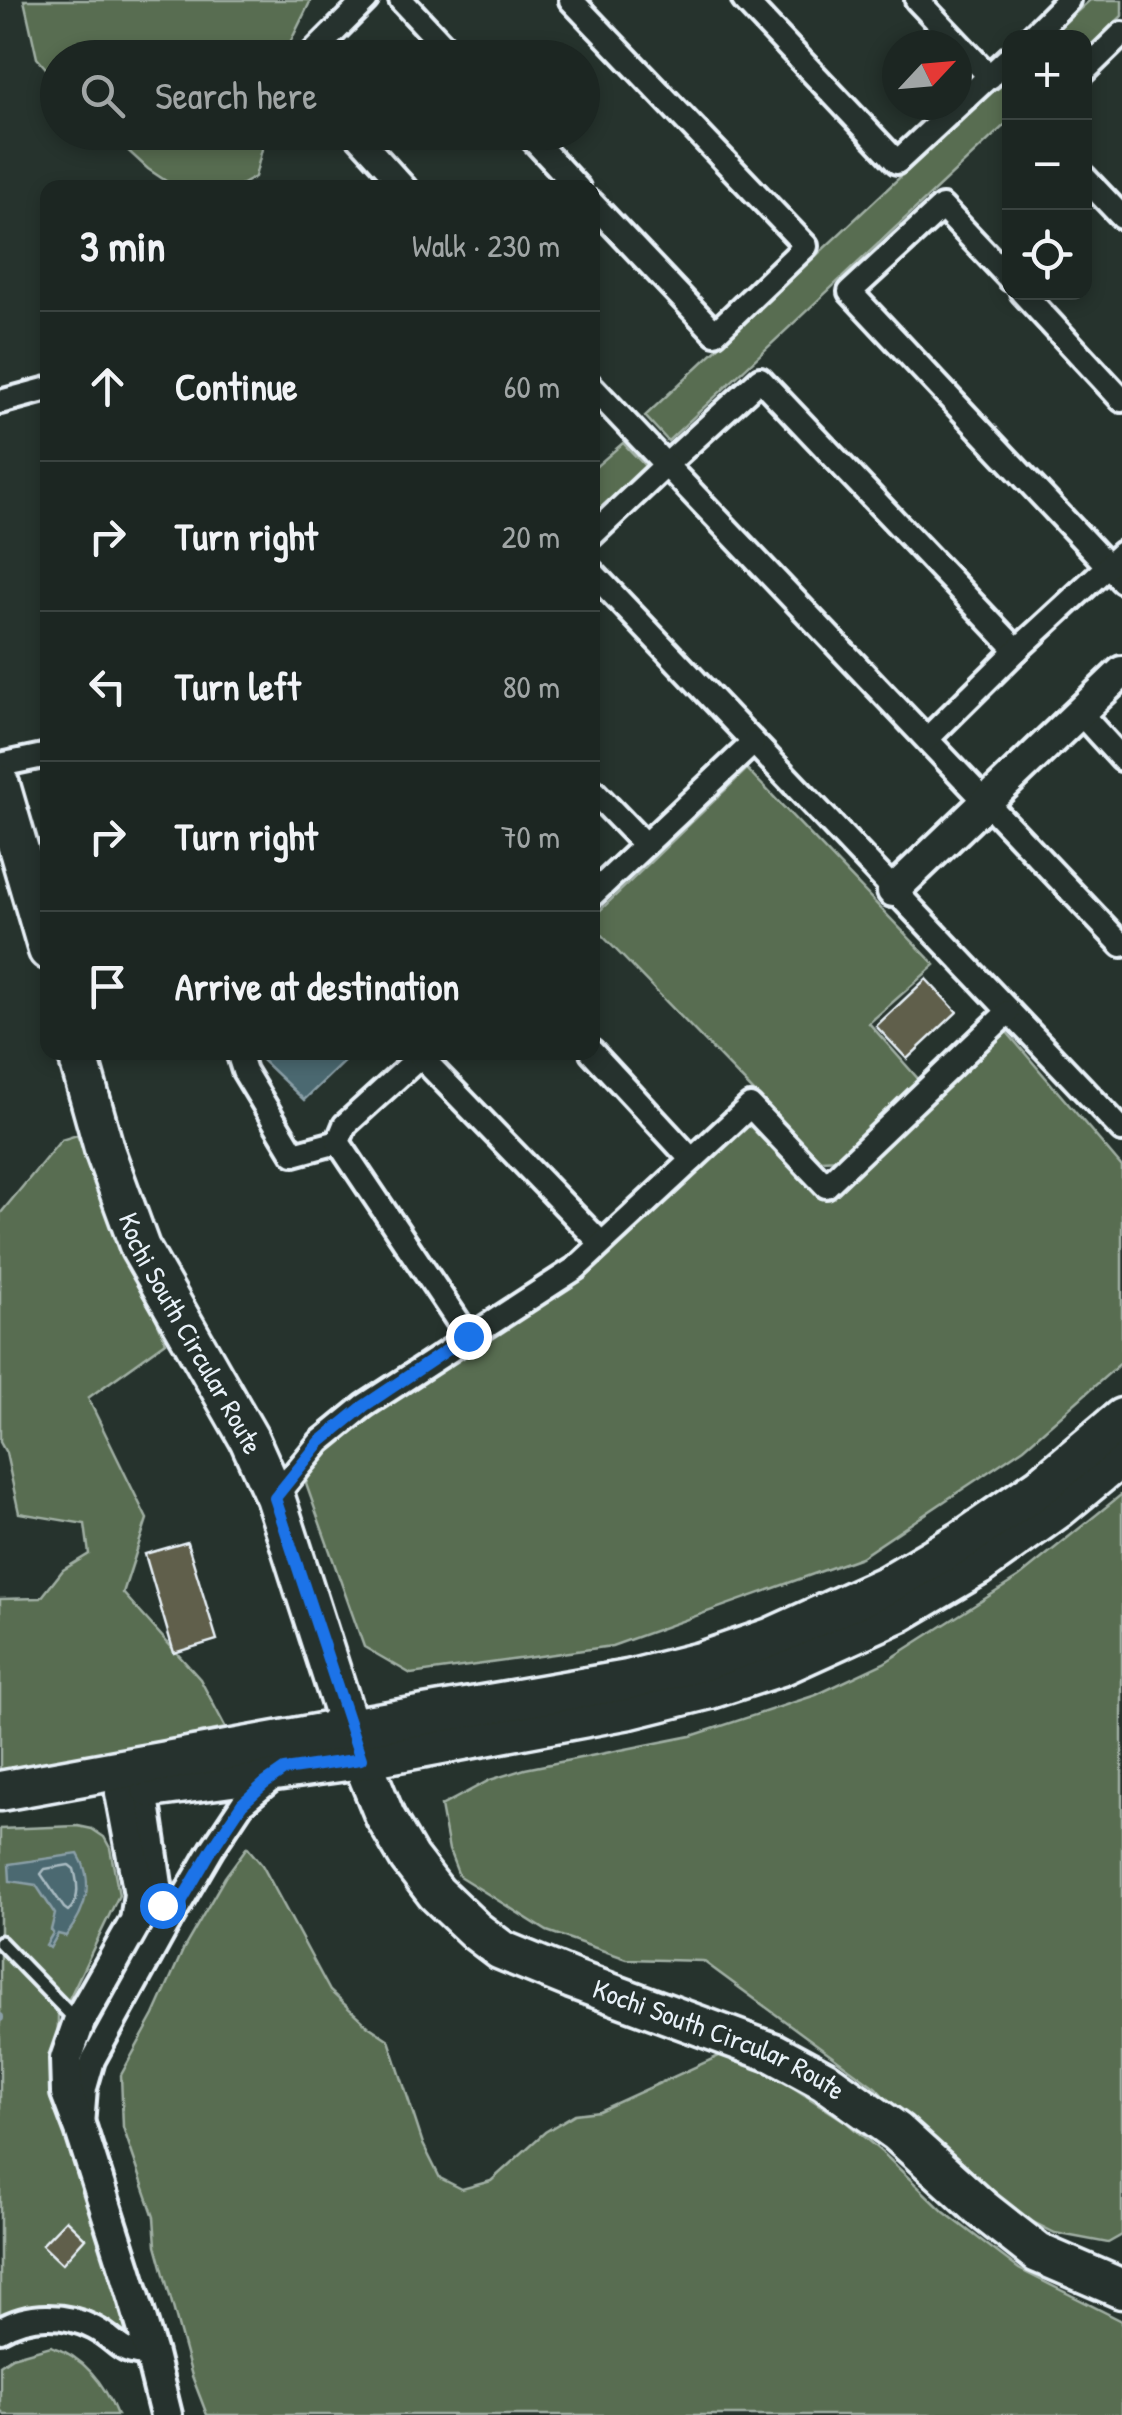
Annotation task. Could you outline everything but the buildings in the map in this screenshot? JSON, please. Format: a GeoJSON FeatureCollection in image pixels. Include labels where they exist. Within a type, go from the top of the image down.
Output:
{"type":"FeatureCollection","features":[{"type":"Feature","properties":{"kind":"main road"},"geometry":{"type":"LineString","coordinates":[[0,784],[40,922]]}},
{"type":"Feature","properties":{"kind":"main road","name":"Kochi South Circular Route"},"geometry":{"type":"LineString","coordinates":[[79,1060],[140,1248],[249,1439],[275,1498],[355,1743],[385,1818],[436,1892],[501,1950],[572,1980],[774,2052],[824,2080],[897,2132],[982,2209],[1038,2253],[1122,2289]]}},
{"type":"Feature","properties":{"kind":"main road"},"geometry":{"type":"LineString","coordinates":[[0,1791],[284,1770],[355,1743],[700,1662],[770,1638],[887,1586],[1041,1486],[1122,1418]]}},
{"type":"Feature","properties":{"kind":"main road"},"geometry":{"type":"LineString","coordinates":[[0,1812],[132,1783],[298,1738],[355,1743],[630,1709],[710,1689],[781,1666],[900,1612],[978,1566],[1059,1508],[1122,1456]]}},
{"type":"Feature","properties":{"kind":"street"},"geometry":{"type":"LineString","coordinates":[[326,40],[366,0]]}},
{"type":"Feature","properties":{"kind":"street"},"geometry":{"type":"LineString","coordinates":[[401,0],[438,40]]}},
{"type":"Feature","properties":{"kind":"street"},"geometry":{"type":"LineString","coordinates":[[570,0],[806,246],[716,332],[600,211]]}},
{"type":"Feature","properties":{"kind":"street"},"geometry":{"type":"LineString","coordinates":[[744,0],[897,162],[1002,65]]}},
{"type":"Feature","properties":{"kind":"street"},"geometry":{"type":"LineString","coordinates":[[917,0],[990,77]]}},
{"type":"Feature","properties":{"kind":"street"},"geometry":{"type":"LineString","coordinates":[[1038,30],[1068,0]]}},
{"type":"Feature","properties":{"kind":"street"},"geometry":{"type":"LineString","coordinates":[[1092,63],[1122,34]]}},
{"type":"Feature","properties":{"kind":"street"},"geometry":{"type":"LineString","coordinates":[[370,150],[398,180]]}},
{"type":"Feature","properties":{"kind":"street"},"geometry":{"type":"LineString","coordinates":[[543,150],[571,180]]}},
{"type":"Feature","properties":{"kind":"street"},"geometry":{"type":"LineString","coordinates":[[1092,186],[1122,217]]}},
{"type":"Feature","properties":{"kind":"street"},"geometry":{"type":"LineString","coordinates":[[927,738],[1017,650],[1117,567],[850,292],[942,207],[1002,271]]}},
{"type":"Feature","properties":{"kind":"street"},"geometry":{"type":"LineString","coordinates":[[1029,300],[1122,400]]}},
{"type":"Feature","properties":{"kind":"street"},"geometry":{"type":"LineString","coordinates":[[600,528],[760,379],[1017,650]]}},
{"type":"Feature","properties":{"kind":"street"},"geometry":{"type":"LineString","coordinates":[[0,402],[40,391]]}},
{"type":"Feature","properties":{"kind":"street"},"geometry":{"type":"LineString","coordinates":[[600,396],[1122,945]]}},
{"type":"Feature","properties":{"kind":"street"},"geometry":{"type":"LineString","coordinates":[[600,580],[1122,1130]]}},
{"type":"Feature","properties":{"kind":"street"},"geometry":{"type":"LineString","coordinates":[[893,891],[1122,672]]}},
{"type":"Feature","properties":{"kind":"street"},"geometry":{"type":"LineString","coordinates":[[1079,712],[1122,758]]}},
{"type":"Feature","properties":{"kind":"street"},"geometry":{"type":"LineString","coordinates":[[600,886],[753,743]]}},
{"type":"Feature","properties":{"kind":"street"},"geometry":{"type":"LineString","coordinates":[[0,765],[40,756]]}},
{"type":"Feature","properties":{"kind":"street"},"geometry":{"type":"LineString","coordinates":[[600,798],[644,845]]}},
{"type":"Feature","properties":{"kind":"street"},"geometry":{"type":"LineString","coordinates":[[275,1498],[320,1442],[364,1406],[576,1268],[750,1106],[826,1186],[1008,1012]]}},
{"type":"Feature","properties":{"kind":"street"},"geometry":{"type":"LineString","coordinates":[[240,1060],[294,1154],[338,1142]]}},
{"type":"Feature","properties":{"kind":"street"},"geometry":{"type":"LineString","coordinates":[[338,1142],[345,1126],[418,1060]]}},
{"type":"Feature","properties":{"kind":"street"},"geometry":{"type":"LineString","coordinates":[[428,1060],[601,1243]]}},
{"type":"Feature","properties":{"kind":"street"},"geometry":{"type":"LineString","coordinates":[[599,1060],[692,1160]]}},
{"type":"Feature","properties":{"kind":"street"},"geometry":{"type":"LineString","coordinates":[[338,1142],[468,1336]]}},
{"type":"Feature","properties":{"kind":"street"},"geometry":{"type":"LineString","coordinates":[[82,2130],[85,2088],[93,2060],[168,1924],[242,1804],[284,1770]]}},
{"type":"Feature","properties":{"kind":"street"},"geometry":{"type":"LineString","coordinates":[[132,1783],[168,1924]]}},
{"type":"Feature","properties":{"kind":"street"},"geometry":{"type":"LineString","coordinates":[[132,1783],[140,1894],[136,1921],[80,2020],[66,2059],[67,2092],[151,2354],[166,2415]]}},
{"type":"Feature","properties":{"kind":"street"},"geometry":{"type":"LineString","coordinates":[[0,2330],[44,2316],[70,2320],[94,2328],[130,2354],[151,2354]]}},
{"type":"Feature","properties":{"kind":"lane"},"geometry":{"type":"LineString","coordinates":[[0,1942],[80,2020]]}},
{"type":"Feature","properties":{"kind":"green space"},"geometry":{"type":"Polygon","coordinates":[[[24,0],[311,0],[291,40],[40,40],[40,61],[24,0]]]}},
{"type":"Feature","properties":{"kind":"green space"},"geometry":{"type":"Polygon","coordinates":[[[1090,0],[1122,0],[1122,16],[1092,44],[1092,30],[1057,30],[1090,0]]]}},
{"type":"Feature","properties":{"kind":"green space"},"geometry":{"type":"Polygon","coordinates":[[[1002,82],[1002,128],[668,441],[645,416],[961,120],[972,120],[972,110],[1002,82]]]}},
{"type":"Feature","properties":{"kind":"green space"},"geometry":{"type":"Polygon","coordinates":[[[127,150],[262,150],[255,177],[250,180],[164,180],[127,150]]]}},
{"type":"Feature","properties":{"kind":"green space"},"geometry":{"type":"Polygon","coordinates":[[[623,443],[646,467],[600,509],[600,463],[623,443]]]}},
{"type":"Feature","properties":{"kind":"green space"},"geometry":{"type":"Polygon","coordinates":[[[747,769],[935,965],[869,1023],[920,1081],[842,1159],[820,1160],[600,933],[600,910],[747,769]]]}},
{"type":"Feature","properties":{"kind":"green space"},"geometry":{"type":"Polygon","coordinates":[[[1006,1031],[1122,1167],[1122,1362],[1024,1448],[861,1557],[612,1646],[411,1674],[364,1647],[306,1484],[312,1463],[388,1405],[578,1279],[751,1120],[828,1197],[1006,1031]]]}},
{"type":"Feature","properties":{"kind":"green space"},"geometry":{"type":"Polygon","coordinates":[[[77,1135],[166,1342],[88,1398],[147,1519],[123,1593],[200,1679],[226,1728],[0,1773],[0,1599],[41,1598],[63,1570],[89,1554],[85,1524],[19,1513],[0,1442],[0,1214],[61,1140],[77,1135]]]}},
{"type":"Feature","properties":{"kind":"green space"},"geometry":{"type":"Polygon","coordinates":[[[1122,1494],[1122,2235],[1108,2243],[1055,2233],[1001,2206],[945,2166],[876,2088],[703,1961],[627,1959],[547,1931],[459,1876],[449,1850],[441,1806],[490,1780],[525,1769],[691,1736],[816,1695],[884,1663],[1019,1577],[1122,1494]]]}},
{"type":"Feature","properties":{"kind":"green space"},"geometry":{"type":"Polygon","coordinates":[[[78,1826],[104,1837],[110,1848],[119,1895],[58,2015],[57,2094],[127,2327],[123,2334],[73,2308],[40,2309],[0,2320],[0,1829],[78,1826]]]}},
{"type":"Feature","properties":{"kind":"green space"},"geometry":{"type":"Polygon","coordinates":[[[247,1847],[262,1865],[330,1991],[389,2040],[423,2144],[440,2178],[462,2189],[491,2181],[545,2132],[575,2114],[599,2111],[721,2055],[747,2061],[846,2122],[944,2212],[1019,2269],[1122,2321],[1122,2415],[207,2415],[192,2376],[156,2245],[154,2217],[123,2127],[121,2075],[184,1948],[247,1847]]]}},
{"type":"Feature","properties":{"kind":"green space"},"geometry":{"type":"Polygon","coordinates":[[[51,2346],[92,2373],[117,2415],[5,2415],[0,2410],[0,2365],[12,2357],[51,2346]]]}},
{"type":"Feature","properties":{"kind":"water"},"geometry":{"type":"Polygon","coordinates":[[[262,1060],[346,1060],[304,1100],[262,1060]]]}},
{"type":"Feature","properties":{"kind":"water"},"geometry":{"type":"Polygon","coordinates":[[[78,1854],[87,1886],[83,1907],[66,1936],[58,1934],[50,1948],[46,1945],[53,1933],[55,1914],[36,1885],[10,1881],[9,1864],[78,1854]]]}},
{"type":"Feature","properties":{"kind":"route"},"geometry":{"type":"LineString","coordinates":[[162,1905],[168,1924],[242,1804],[264,1784],[284,1770],[361,1759],[275,1498],[320,1442],[364,1406],[468,1336]]}}]}
